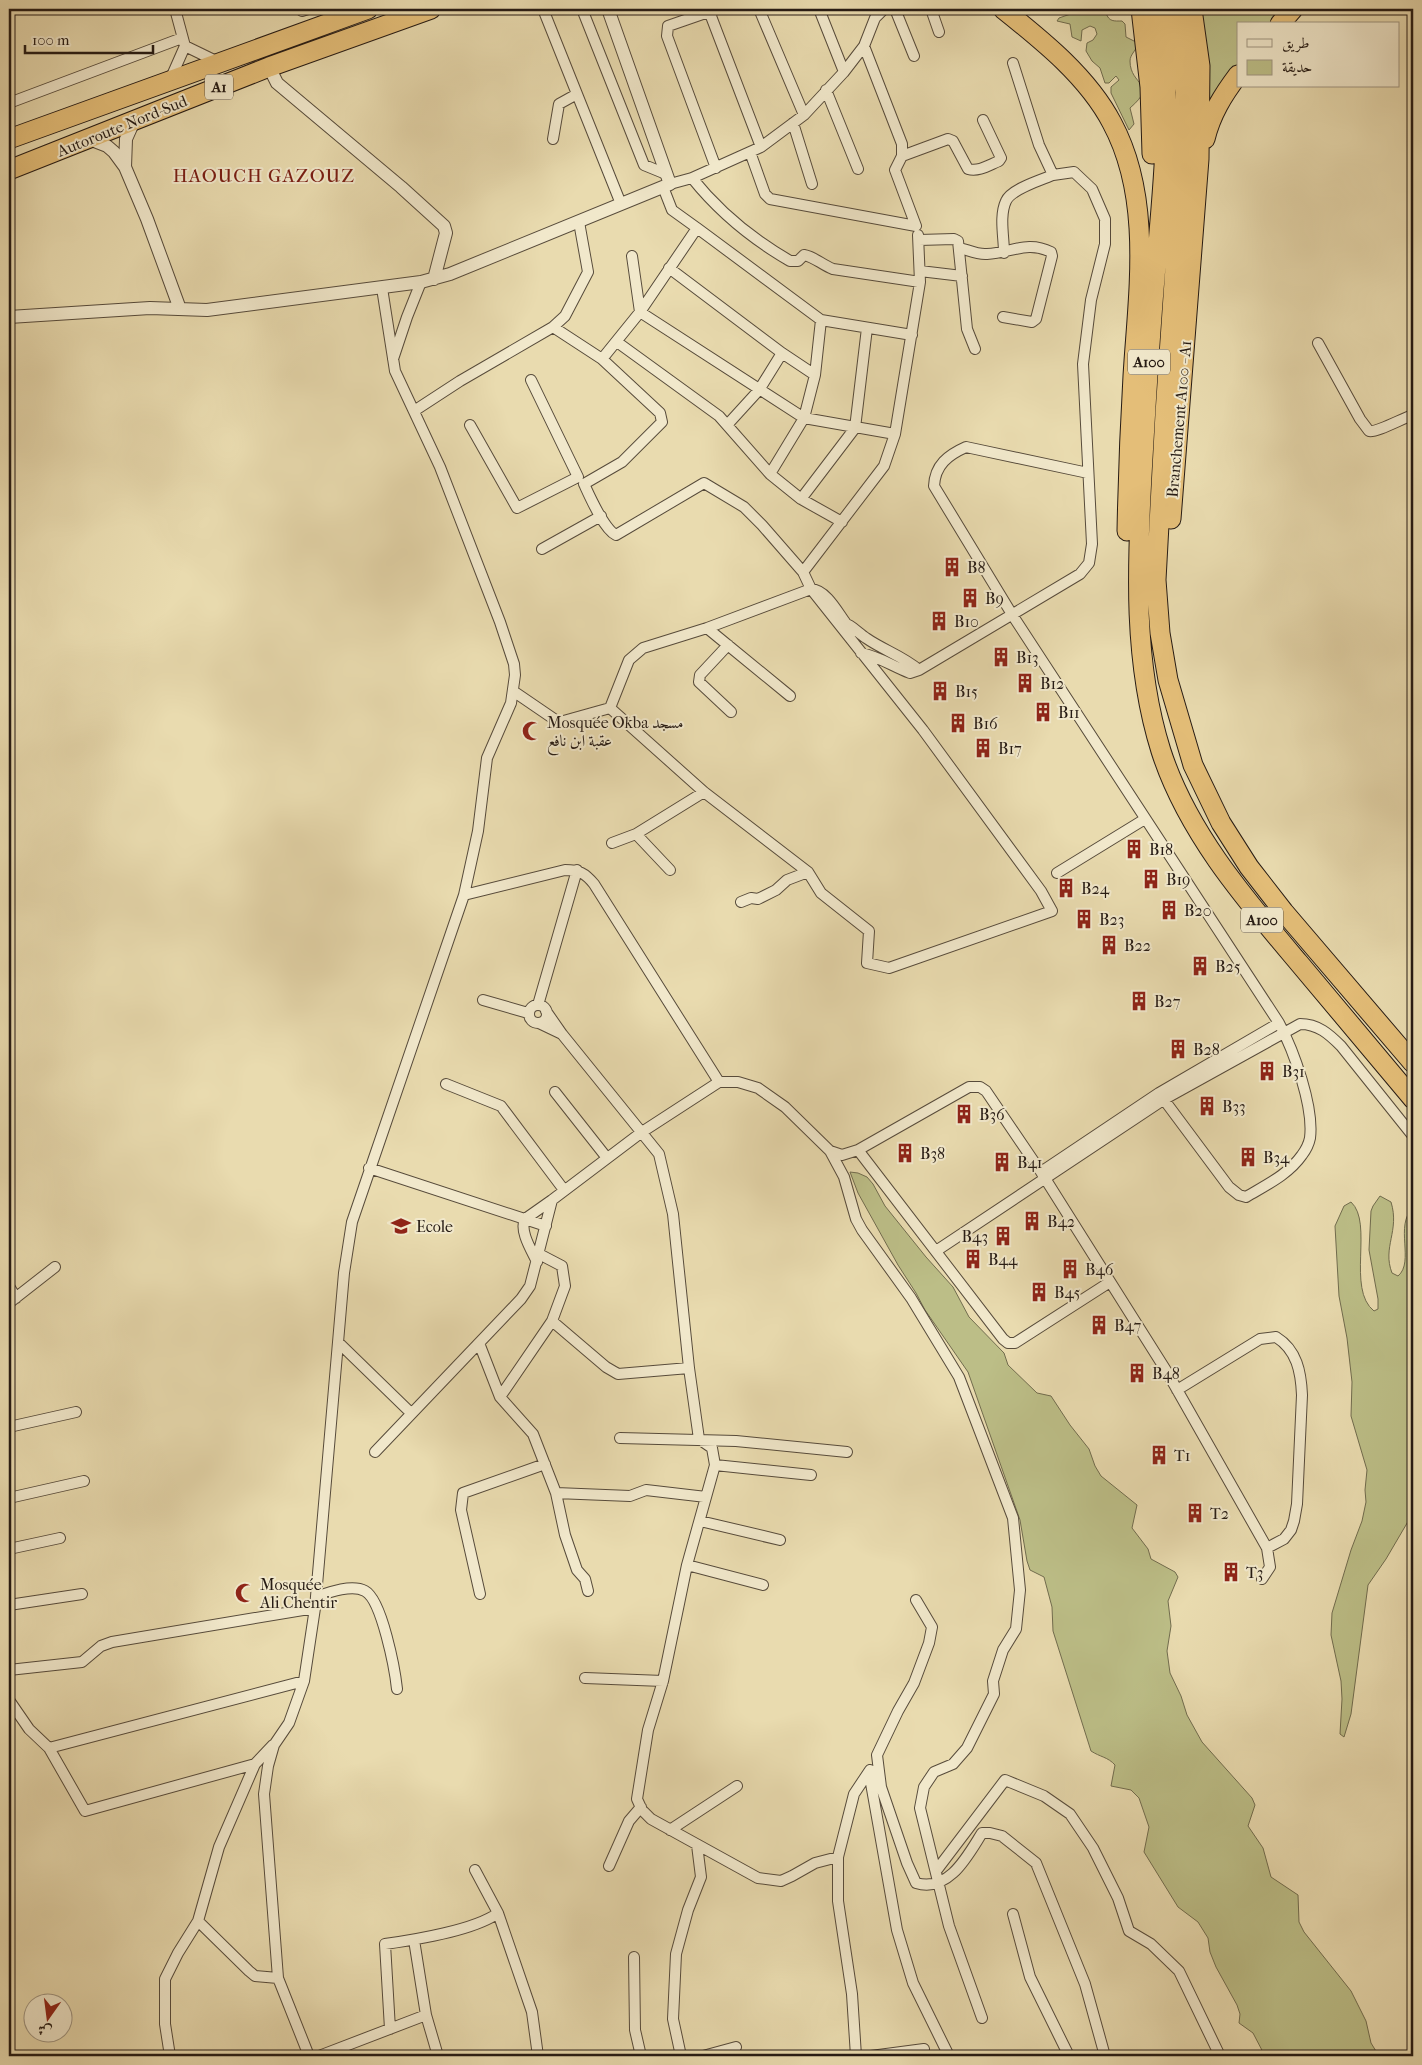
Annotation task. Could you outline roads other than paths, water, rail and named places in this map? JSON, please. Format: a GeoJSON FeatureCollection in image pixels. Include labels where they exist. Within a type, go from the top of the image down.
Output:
{"type":"FeatureCollection","features":[{"type":"Feature","properties":{"kind":"highway","name":"Autoroute Nord-Sud"},"geometry":{"type":"LineString","coordinates":[[9,139],[368,9]]}},
{"type":"Feature","properties":{"kind":"highway","name":"Autoroute Nord-Sud"},"geometry":{"type":"LineString","coordinates":[[9,170],[269,67],[431,9]]}},
{"type":"Feature","properties":{"kind":"highway"},"geometry":{"type":"LineString","coordinates":[[1003,9],[1029,30],[1080,79],[1095,95],[1112,122],[1124,147],[1132,181],[1139,230],[1140,268]]}},
{"type":"Feature","properties":{"kind":"highway"},"geometry":{"type":"LineString","coordinates":[[1140,9],[1150,87],[1153,145],[1140,268],[1130,428],[1127,561],[1134,645],[1151,716]]}},
{"type":"Feature","properties":{"kind":"highway","name":"A100"},"geometry":{"type":"LineString","coordinates":[[1158,9],[1164,60],[1166,114],[1150,339],[1138,572],[1142,648],[1151,716],[1162,754],[1178,791],[1198,831],[1225,871],[1254,910],[1413,1099]]}},
{"type":"Feature","properties":{"kind":"highway","name":"A100"},"geometry":{"type":"LineString","coordinates":[[1176,9],[1185,92],[1184,143],[1164,424],[1156,580],[1160,633],[1168,680],[1193,764],[1221,823],[1249,867],[1284,912],[1413,1063]]}},
{"type":"Feature","properties":{"kind":"highway"},"geometry":{"type":"LineString","coordinates":[[1192,9],[1200,66],[1199,159]]}},
{"type":"Feature","properties":{"kind":"highway"},"geometry":{"type":"LineString","coordinates":[[1282,22],[1293,9]]}},
{"type":"Feature","properties":{"kind":"highway"},"geometry":{"type":"LineString","coordinates":[[1199,159],[1215,111],[1222,97],[1237,76]]}},
{"type":"Feature","properties":{"kind":"highway","name":"Branchement A100 - A1"},"geometry":{"type":"LineString","coordinates":[[1168,680],[1167,584],[1169,531],[1199,159]]}},
{"type":"Feature","properties":{"kind":"street"},"geometry":{"type":"LineString","coordinates":[[170,80],[183,42],[175,9]]}},
{"type":"Feature","properties":{"kind":"street"},"geometry":{"type":"LineString","coordinates":[[543,9],[621,204]]}},
{"type":"Feature","properties":{"kind":"street"},"geometry":{"type":"LineString","coordinates":[[582,9],[644,166],[666,182]]}},
{"type":"Feature","properties":{"kind":"street"},"geometry":{"type":"LineString","coordinates":[[608,9],[666,182],[672,210],[821,320],[912,335]]}},
{"type":"Feature","properties":{"kind":"street"},"geometry":{"type":"LineString","coordinates":[[759,9],[804,115]]}},
{"type":"Feature","properties":{"kind":"street"},"geometry":{"type":"LineString","coordinates":[[819,9],[844,72]]}},
{"type":"Feature","properties":{"kind":"street"},"geometry":{"type":"LineString","coordinates":[[9,317],[150,308],[207,310],[434,280],[579,222],[666,182],[692,178],[761,147],[804,115],[844,72],[864,46],[876,18],[884,9]]}},
{"type":"Feature","properties":{"kind":"street"},"geometry":{"type":"LineString","coordinates":[[895,9],[914,56]]}},
{"type":"Feature","properties":{"kind":"street"},"geometry":{"type":"LineString","coordinates":[[931,9],[940,32]]}},
{"type":"Feature","properties":{"kind":"street"},"geometry":{"type":"LineString","coordinates":[[716,168],[681,75],[667,30],[668,26],[713,10],[761,147]]}},
{"type":"Feature","properties":{"kind":"street"},"geometry":{"type":"LineString","coordinates":[[9,103],[183,42],[219,62]]}},
{"type":"Feature","properties":{"kind":"street"},"geometry":{"type":"LineString","coordinates":[[803,572],[884,466],[896,434],[920,276],[919,240],[916,226],[895,170],[902,156],[902,144],[864,46]]}},
{"type":"Feature","properties":{"kind":"street"},"geometry":{"type":"LineString","coordinates":[[1013,63],[1039,145],[1053,175]]}},
{"type":"Feature","properties":{"kind":"street"},"geometry":{"type":"LineString","coordinates":[[269,67],[277,83],[401,187],[444,226],[446,233],[434,280]]}},
{"type":"Feature","properties":{"kind":"street"},"geometry":{"type":"LineString","coordinates":[[826,90],[858,169]]}},
{"type":"Feature","properties":{"kind":"street"},"geometry":{"type":"LineString","coordinates":[[553,138],[559,104],[577,94]]}},
{"type":"Feature","properties":{"kind":"street"},"geometry":{"type":"LineString","coordinates":[[902,156],[948,139],[953,141],[968,169],[976,171],[999,161],[1001,158],[983,120]]}},
{"type":"Feature","properties":{"kind":"street"},"geometry":{"type":"LineString","coordinates":[[125,167],[125,148],[134,121]]}},
{"type":"Feature","properties":{"kind":"street"},"geometry":{"type":"LineString","coordinates":[[793,123],[812,184]]}},
{"type":"Feature","properties":{"kind":"street"},"geometry":{"type":"LineString","coordinates":[[89,139],[107,146],[125,167],[147,219],[180,309]]}},
{"type":"Feature","properties":{"kind":"street"},"geometry":{"type":"LineString","coordinates":[[750,152],[765,194],[770,199],[916,226]]}},
{"type":"Feature","properties":{"kind":"street"},"geometry":{"type":"LineString","coordinates":[[861,653],[878,657],[897,669],[910,674],[1013,616],[1080,574],[1089,563],[1092,544],[1082,364],[1091,300],[1105,244],[1105,218],[1092,189],[1074,172],[1053,175],[1012,194],[1006,201],[1003,218],[1004,253]]}},
{"type":"Feature","properties":{"kind":"street"},"geometry":{"type":"LineString","coordinates":[[692,178],[712,204],[740,228],[790,261],[798,261],[804,254],[833,269],[920,276],[962,276]]}},
{"type":"Feature","properties":{"kind":"street"},"geometry":{"type":"LineString","coordinates":[[414,411],[460,381],[553,327],[565,316],[588,272],[579,222]]}},
{"type":"Feature","properties":{"kind":"street"},"geometry":{"type":"LineString","coordinates":[[602,359],[640,312],[697,228]]}},
{"type":"Feature","properties":{"kind":"street"},"geometry":{"type":"LineString","coordinates":[[919,240],[954,239],[958,241],[967,329],[975,349]]}},
{"type":"Feature","properties":{"kind":"street"},"geometry":{"type":"LineString","coordinates":[[960,248],[984,255],[1004,253],[1030,246],[1051,252],[1052,256],[1036,319],[1032,322],[1003,317]]}},
{"type":"Feature","properties":{"kind":"street"},"geometry":{"type":"LineString","coordinates":[[632,256],[640,312],[804,418],[896,434]]}},
{"type":"Feature","properties":{"kind":"street"},"geometry":{"type":"LineString","coordinates":[[669,268],[782,353],[815,375]]}},
{"type":"Feature","properties":{"kind":"street"},"geometry":{"type":"LineString","coordinates":[[393,360],[421,282]]}},
{"type":"Feature","properties":{"kind":"street"},"geometry":{"type":"LineString","coordinates":[[170,2056],[165,2024],[165,1979],[178,1953],[198,1921],[219,1847],[255,1764],[274,1744],[289,1723],[304,1681],[315,1608],[330,1417],[339,1343],[344,1273],[352,1222],[464,895],[478,831],[487,758],[511,703],[513,691],[514,664],[500,622],[440,468],[397,376],[382,288]]}},
{"type":"Feature","properties":{"kind":"street"},"geometry":{"type":"LineString","coordinates":[[770,474],[804,418],[815,375],[821,320]]}},
{"type":"Feature","properties":{"kind":"street"},"geometry":{"type":"LineString","coordinates":[[470,425],[517,508],[622,462],[662,422],[660,413],[602,359],[553,327]]}},
{"type":"Feature","properties":{"kind":"street"},"geometry":{"type":"LineString","coordinates":[[801,499],[855,428],[867,328]]}},
{"type":"Feature","properties":{"kind":"street"},"geometry":{"type":"LineString","coordinates":[[617,342],[728,424],[770,474],[801,499],[842,522]]}},
{"type":"Feature","properties":{"kind":"street"},"geometry":{"type":"LineString","coordinates":[[1318,343],[1360,419],[1369,431],[1373,432],[1413,415]]}},
{"type":"Feature","properties":{"kind":"street"},"geometry":{"type":"LineString","coordinates":[[728,424],[759,390],[782,353]]}},
{"type":"Feature","properties":{"kind":"street"},"geometry":{"type":"LineString","coordinates":[[531,380],[581,481],[612,534],[616,535],[704,483],[744,507],[762,525],[803,572],[811,589],[840,622],[861,653],[923,730],[1041,891],[1052,910],[889,968],[867,963],[868,931],[820,893],[808,872],[704,792],[610,708]]}},
{"type":"Feature","properties":{"kind":"street"},"geometry":{"type":"LineString","coordinates":[[1088,473],[983,449],[966,447],[951,453],[938,468],[934,481],[935,491],[1013,616],[1282,1028],[1300,1072],[1308,1113],[1310,1139],[1292,1168],[1246,1196],[1239,1195],[1229,1187],[1161,1097]]}},
{"type":"Feature","properties":{"kind":"street"},"geometry":{"type":"LineString","coordinates":[[542,549],[601,516]]}},
{"type":"Feature","properties":{"kind":"street"},"geometry":{"type":"LineString","coordinates":[[610,708],[629,660],[643,648],[707,628],[811,589]]}},
{"type":"Feature","properties":{"kind":"street"},"geometry":{"type":"LineString","coordinates":[[840,622],[896,656],[906,659],[919,670]]}},
{"type":"Feature","properties":{"kind":"street"},"geometry":{"type":"LineString","coordinates":[[707,628],[790,696]]}},
{"type":"Feature","properties":{"kind":"street"},"geometry":{"type":"LineString","coordinates":[[728,645],[700,675],[699,682],[732,712]]}},
{"type":"Feature","properties":{"kind":"street"},"geometry":{"type":"LineString","coordinates":[[513,691],[560,722],[610,708]]}},
{"type":"Feature","properties":{"kind":"street"},"geometry":{"type":"LineString","coordinates":[[612,843],[636,834],[704,792]]}},
{"type":"Feature","properties":{"kind":"street"},"geometry":{"type":"LineString","coordinates":[[1057,873],[1145,819]]}},
{"type":"Feature","properties":{"kind":"street"},"geometry":{"type":"LineString","coordinates":[[636,834],[670,870]]}},
{"type":"Feature","properties":{"kind":"street"},"geometry":{"type":"LineString","coordinates":[[464,895],[565,870],[577,870],[585,874],[594,884],[719,1082]]}},
{"type":"Feature","properties":{"kind":"street"},"geometry":{"type":"LineString","coordinates":[[539,1024],[546,1019],[542,1008],[577,870]]}},
{"type":"Feature","properties":{"kind":"street"},"geometry":{"type":"LineString","coordinates":[[741,902],[751,898],[758,899],[776,890],[787,880],[808,872]]}},
{"type":"Feature","properties":{"kind":"street"},"geometry":{"type":"LineString","coordinates":[[483,1000],[528,1014],[531,1021],[562,1034]]}},
{"type":"Feature","properties":{"kind":"street"},"geometry":{"type":"LineString","coordinates":[[528,1014],[532,1006],[542,1008],[659,1154],[673,1214],[689,1368],[699,1439],[712,1448],[715,1465],[687,1565],[663,1681],[648,1730],[637,1798],[640,1807],[651,1819],[758,1878],[773,1881],[787,1878],[815,1863],[838,1857]]}},
{"type":"Feature","properties":{"kind":"street"},"geometry":{"type":"LineString","coordinates":[[936,1251],[1161,1097],[1282,1028],[1300,1024],[1312,1024],[1328,1034],[1341,1046],[1413,1136]]}},
{"type":"Feature","properties":{"kind":"street"},"geometry":{"type":"LineString","coordinates":[[500,1397],[552,1321],[566,1286],[562,1266],[538,1258],[524,1229],[525,1219],[642,1132],[719,1082],[738,1082],[758,1088],[785,1107],[830,1150],[844,1177],[856,1219],[862,1230],[911,1298],[959,1377],[1013,1518],[1020,1590],[1016,1629],[1003,1650],[993,1681],[994,1694],[967,1748],[953,1764],[934,1772],[924,1787],[920,1808],[949,1926],[982,2018]]}},
{"type":"Feature","properties":{"kind":"street"},"geometry":{"type":"LineString","coordinates":[[446,1084],[502,1106],[564,1190]]}},
{"type":"Feature","properties":{"kind":"street"},"geometry":{"type":"LineString","coordinates":[[830,1150],[842,1155],[858,1150],[969,1087],[980,1087],[986,1091],[1043,1176],[1177,1390],[1267,1548],[1270,1567],[1262,1579]]}},
{"type":"Feature","properties":{"kind":"street"},"geometry":{"type":"LineString","coordinates":[[555,1092],[607,1158]]}},
{"type":"Feature","properties":{"kind":"street"},"geometry":{"type":"LineString","coordinates":[[858,1150],[1008,1343],[1015,1343],[1110,1282]]}},
{"type":"Feature","properties":{"kind":"street"},"geometry":{"type":"LineString","coordinates":[[369,1168],[546,1226]]}},
{"type":"Feature","properties":{"kind":"street"},"geometry":{"type":"LineString","coordinates":[[375,1452],[521,1299],[530,1286],[552,1200]]}},
{"type":"Feature","properties":{"kind":"street"},"geometry":{"type":"LineString","coordinates":[[9,1286],[12,1300],[55,1267]]}},
{"type":"Feature","properties":{"kind":"street"},"geometry":{"type":"LineString","coordinates":[[552,1321],[606,1368],[618,1374],[689,1368]]}},
{"type":"Feature","properties":{"kind":"street"},"geometry":{"type":"LineString","coordinates":[[1177,1390],[1260,1339],[1276,1337],[1290,1348],[1296,1359],[1302,1382],[1297,1504],[1291,1530],[1284,1539],[1267,1548]]}},
{"type":"Feature","properties":{"kind":"street"},"geometry":{"type":"LineString","coordinates":[[339,1343],[412,1413]]}},
{"type":"Feature","properties":{"kind":"street"},"geometry":{"type":"LineString","coordinates":[[479,1343],[500,1397],[534,1434],[556,1493],[565,1535],[577,1570],[584,1579],[588,1591]]}},
{"type":"Feature","properties":{"kind":"street"},"geometry":{"type":"LineString","coordinates":[[9,1427],[76,1412]]}},
{"type":"Feature","properties":{"kind":"street"},"geometry":{"type":"LineString","coordinates":[[620,1438],[736,1440],[847,1452]]}},
{"type":"Feature","properties":{"kind":"street"},"geometry":{"type":"LineString","coordinates":[[480,1594],[462,1510],[463,1493],[545,1464]]}},
{"type":"Feature","properties":{"kind":"street"},"geometry":{"type":"LineString","coordinates":[[715,1465],[811,1475]]}},
{"type":"Feature","properties":{"kind":"street"},"geometry":{"type":"LineString","coordinates":[[9,1498],[84,1481]]}},
{"type":"Feature","properties":{"kind":"street"},"geometry":{"type":"LineString","coordinates":[[556,1493],[630,1496],[646,1490],[706,1497]]}},
{"type":"Feature","properties":{"kind":"street"},"geometry":{"type":"LineString","coordinates":[[700,1521],[780,1540]]}},
{"type":"Feature","properties":{"kind":"street"},"geometry":{"type":"LineString","coordinates":[[9,1549],[60,1538]]}},
{"type":"Feature","properties":{"kind":"street"},"geometry":{"type":"LineString","coordinates":[[687,1565],[763,1585]]}},
{"type":"Feature","properties":{"kind":"street"},"geometry":{"type":"LineString","coordinates":[[316,1596],[328,1592],[359,1589],[373,1598],[382,1619],[396,1676],[397,1689]]}},
{"type":"Feature","properties":{"kind":"street"},"geometry":{"type":"LineString","coordinates":[[9,1605],[82,1594]]}},
{"type":"Feature","properties":{"kind":"street"},"geometry":{"type":"LineString","coordinates":[[856,2056],[852,1994],[838,1901],[838,1857],[854,1794],[869,1772],[898,1711],[914,1683],[929,1643],[932,1627],[916,1600]]}},
{"type":"Feature","properties":{"kind":"street"},"geometry":{"type":"LineString","coordinates":[[9,1670],[82,1662],[101,1646],[112,1642],[315,1608]]}},
{"type":"Feature","properties":{"kind":"street"},"geometry":{"type":"LineString","coordinates":[[585,1678],[663,1681]]}},
{"type":"Feature","properties":{"kind":"street"},"geometry":{"type":"LineString","coordinates":[[49,1748],[304,1681]]}},
{"type":"Feature","properties":{"kind":"street"},"geometry":{"type":"LineString","coordinates":[[9,1700],[29,1729],[49,1748],[86,1811],[255,1764]]}},
{"type":"Feature","properties":{"kind":"street"},"geometry":{"type":"LineString","coordinates":[[274,1744],[268,1766],[264,1794],[278,1978],[309,2056]]}},
{"type":"Feature","properties":{"kind":"street"},"geometry":{"type":"LineString","coordinates":[[877,1755],[881,1787],[907,1863],[916,1883],[923,1885],[938,1882],[956,1872],[982,1833],[990,1832],[1002,1836],[1036,1863],[1085,1984],[1105,2056]]}},
{"type":"Feature","properties":{"kind":"street"},"geometry":{"type":"LineString","coordinates":[[869,1772],[897,1930],[913,1983],[949,2056]]}},
{"type":"Feature","properties":{"kind":"street"},"geometry":{"type":"LineString","coordinates":[[936,1871],[1006,1780],[1044,1796],[1070,1814],[1093,1848],[1118,1898],[1128,1931],[1151,1944],[1179,1971],[1220,2056]]}},
{"type":"Feature","properties":{"kind":"street"},"geometry":{"type":"LineString","coordinates":[[670,1830],[736,1786]]}},
{"type":"Feature","properties":{"kind":"street"},"geometry":{"type":"LineString","coordinates":[[609,1866],[629,1821],[640,1807]]}},
{"type":"Feature","properties":{"kind":"street"},"geometry":{"type":"LineString","coordinates":[[681,2056],[673,2019],[676,1954],[688,1910],[701,1877],[697,1845]]}},
{"type":"Feature","properties":{"kind":"street"},"geometry":{"type":"LineString","coordinates":[[475,1870],[498,1913],[532,2012],[538,2056]]}},
{"type":"Feature","properties":{"kind":"street"},"geometry":{"type":"LineString","coordinates":[[390,2028],[385,1944],[414,1940],[487,1921],[498,1913]]}},
{"type":"Feature","properties":{"kind":"street"},"geometry":{"type":"LineString","coordinates":[[1013,1914],[1030,1977],[1069,2056]]}},
{"type":"Feature","properties":{"kind":"street"},"geometry":{"type":"LineString","coordinates":[[198,1921],[255,1976],[278,1978]]}},
{"type":"Feature","properties":{"kind":"street"},"geometry":{"type":"LineString","coordinates":[[414,1940],[426,2014],[438,2056]]}},
{"type":"Feature","properties":{"kind":"street"},"geometry":{"type":"LineString","coordinates":[[634,1957],[635,2030],[640,2056]]}},
{"type":"Feature","properties":{"kind":"street"},"geometry":{"type":"LineString","coordinates":[[319,2056],[426,2014]]}},
{"type":"Feature","properties":{"kind":"street"},"geometry":{"type":"LineString","coordinates":[[703,2056],[736,2047]]}},
{"type":"Feature","properties":{"kind":"street"},"geometry":{"type":"LineString","coordinates":[[871,2056],[924,2049]]}},
{"type":"Feature","properties":{"kind":"place","name":"B8"},"geometry":{"type":"Point","coordinates":[952,567]}},
{"type":"Feature","properties":{"kind":"place","name":"B9"},"geometry":{"type":"Point","coordinates":[970,598]}},
{"type":"Feature","properties":{"kind":"place","name":"B10"},"geometry":{"type":"Point","coordinates":[939,621]}},
{"type":"Feature","properties":{"kind":"place","name":"B13"},"geometry":{"type":"Point","coordinates":[1001,657]}},
{"type":"Feature","properties":{"kind":"place","name":"B12"},"geometry":{"type":"Point","coordinates":[1025,683]}},
{"type":"Feature","properties":{"kind":"place","name":"B15"},"geometry":{"type":"Point","coordinates":[940,691]}},
{"type":"Feature","properties":{"kind":"place","name":"B11"},"geometry":{"type":"Point","coordinates":[1043,712]}},
{"type":"Feature","properties":{"kind":"place","name":"B16"},"geometry":{"type":"Point","coordinates":[958,723]}},
{"type":"Feature","properties":{"kind":"place","name":"Mosquée Okba مسجد عقبة ابن نافع"},"geometry":{"type":"Point","coordinates":[532,731]}},
{"type":"Feature","properties":{"kind":"place","name":"B17"},"geometry":{"type":"Point","coordinates":[983,748]}},
{"type":"Feature","properties":{"kind":"place","name":"B18"},"geometry":{"type":"Point","coordinates":[1134,849]}},
{"type":"Feature","properties":{"kind":"place","name":"B19"},"geometry":{"type":"Point","coordinates":[1151,879]}},
{"type":"Feature","properties":{"kind":"place","name":"B24"},"geometry":{"type":"Point","coordinates":[1066,888]}},
{"type":"Feature","properties":{"kind":"place","name":"B20"},"geometry":{"type":"Point","coordinates":[1169,910]}},
{"type":"Feature","properties":{"kind":"place","name":"B23"},"geometry":{"type":"Point","coordinates":[1084,919]}},
{"type":"Feature","properties":{"kind":"place","name":"B22"},"geometry":{"type":"Point","coordinates":[1109,945]}},
{"type":"Feature","properties":{"kind":"place","name":"B25"},"geometry":{"type":"Point","coordinates":[1200,966]}},
{"type":"Feature","properties":{"kind":"place","name":"B27"},"geometry":{"type":"Point","coordinates":[1139,1001]}},
{"type":"Feature","properties":{"kind":"place","name":"B28"},"geometry":{"type":"Point","coordinates":[1178,1049]}},
{"type":"Feature","properties":{"kind":"place","name":"B31"},"geometry":{"type":"Point","coordinates":[1267,1071]}},
{"type":"Feature","properties":{"kind":"place","name":"B33"},"geometry":{"type":"Point","coordinates":[1207,1106]}},
{"type":"Feature","properties":{"kind":"place","name":"B36"},"geometry":{"type":"Point","coordinates":[964,1114]}},
{"type":"Feature","properties":{"kind":"place","name":"B38"},"geometry":{"type":"Point","coordinates":[905,1153]}},
{"type":"Feature","properties":{"kind":"place","name":"B34"},"geometry":{"type":"Point","coordinates":[1248,1157]}},
{"type":"Feature","properties":{"kind":"place","name":"B41"},"geometry":{"type":"Point","coordinates":[1002,1162]}},
{"type":"Feature","properties":{"kind":"place","name":"B42"},"geometry":{"type":"Point","coordinates":[1032,1221]}},
{"type":"Feature","properties":{"kind":"place","name":"Ecole"},"geometry":{"type":"Point","coordinates":[401,1226]}},
{"type":"Feature","properties":{"kind":"place","name":"B43"},"geometry":{"type":"Point","coordinates":[1003,1236]}},
{"type":"Feature","properties":{"kind":"place","name":"B44"},"geometry":{"type":"Point","coordinates":[973,1259]}},
{"type":"Feature","properties":{"kind":"place","name":"B46"},"geometry":{"type":"Point","coordinates":[1070,1269]}},
{"type":"Feature","properties":{"kind":"place","name":"B45"},"geometry":{"type":"Point","coordinates":[1039,1292]}},
{"type":"Feature","properties":{"kind":"place","name":"B47"},"geometry":{"type":"Point","coordinates":[1099,1325]}},
{"type":"Feature","properties":{"kind":"place","name":"B48"},"geometry":{"type":"Point","coordinates":[1137,1373]}},
{"type":"Feature","properties":{"kind":"place","name":"T1"},"geometry":{"type":"Point","coordinates":[1159,1455]}},
{"type":"Feature","properties":{"kind":"place","name":"T2"},"geometry":{"type":"Point","coordinates":[1195,1513]}},
{"type":"Feature","properties":{"kind":"place","name":"T3"},"geometry":{"type":"Point","coordinates":[1231,1572]}},
{"type":"Feature","properties":{"kind":"place","name":"Mosquée Ali Chentir"},"geometry":{"type":"Point","coordinates":[245,1593]}},
{"type":"Feature","properties":{"kind":"district","name":"HAOUCH GAZOUZ"},"geometry":{"type":"Point","coordinates":[264,176]}}]}
